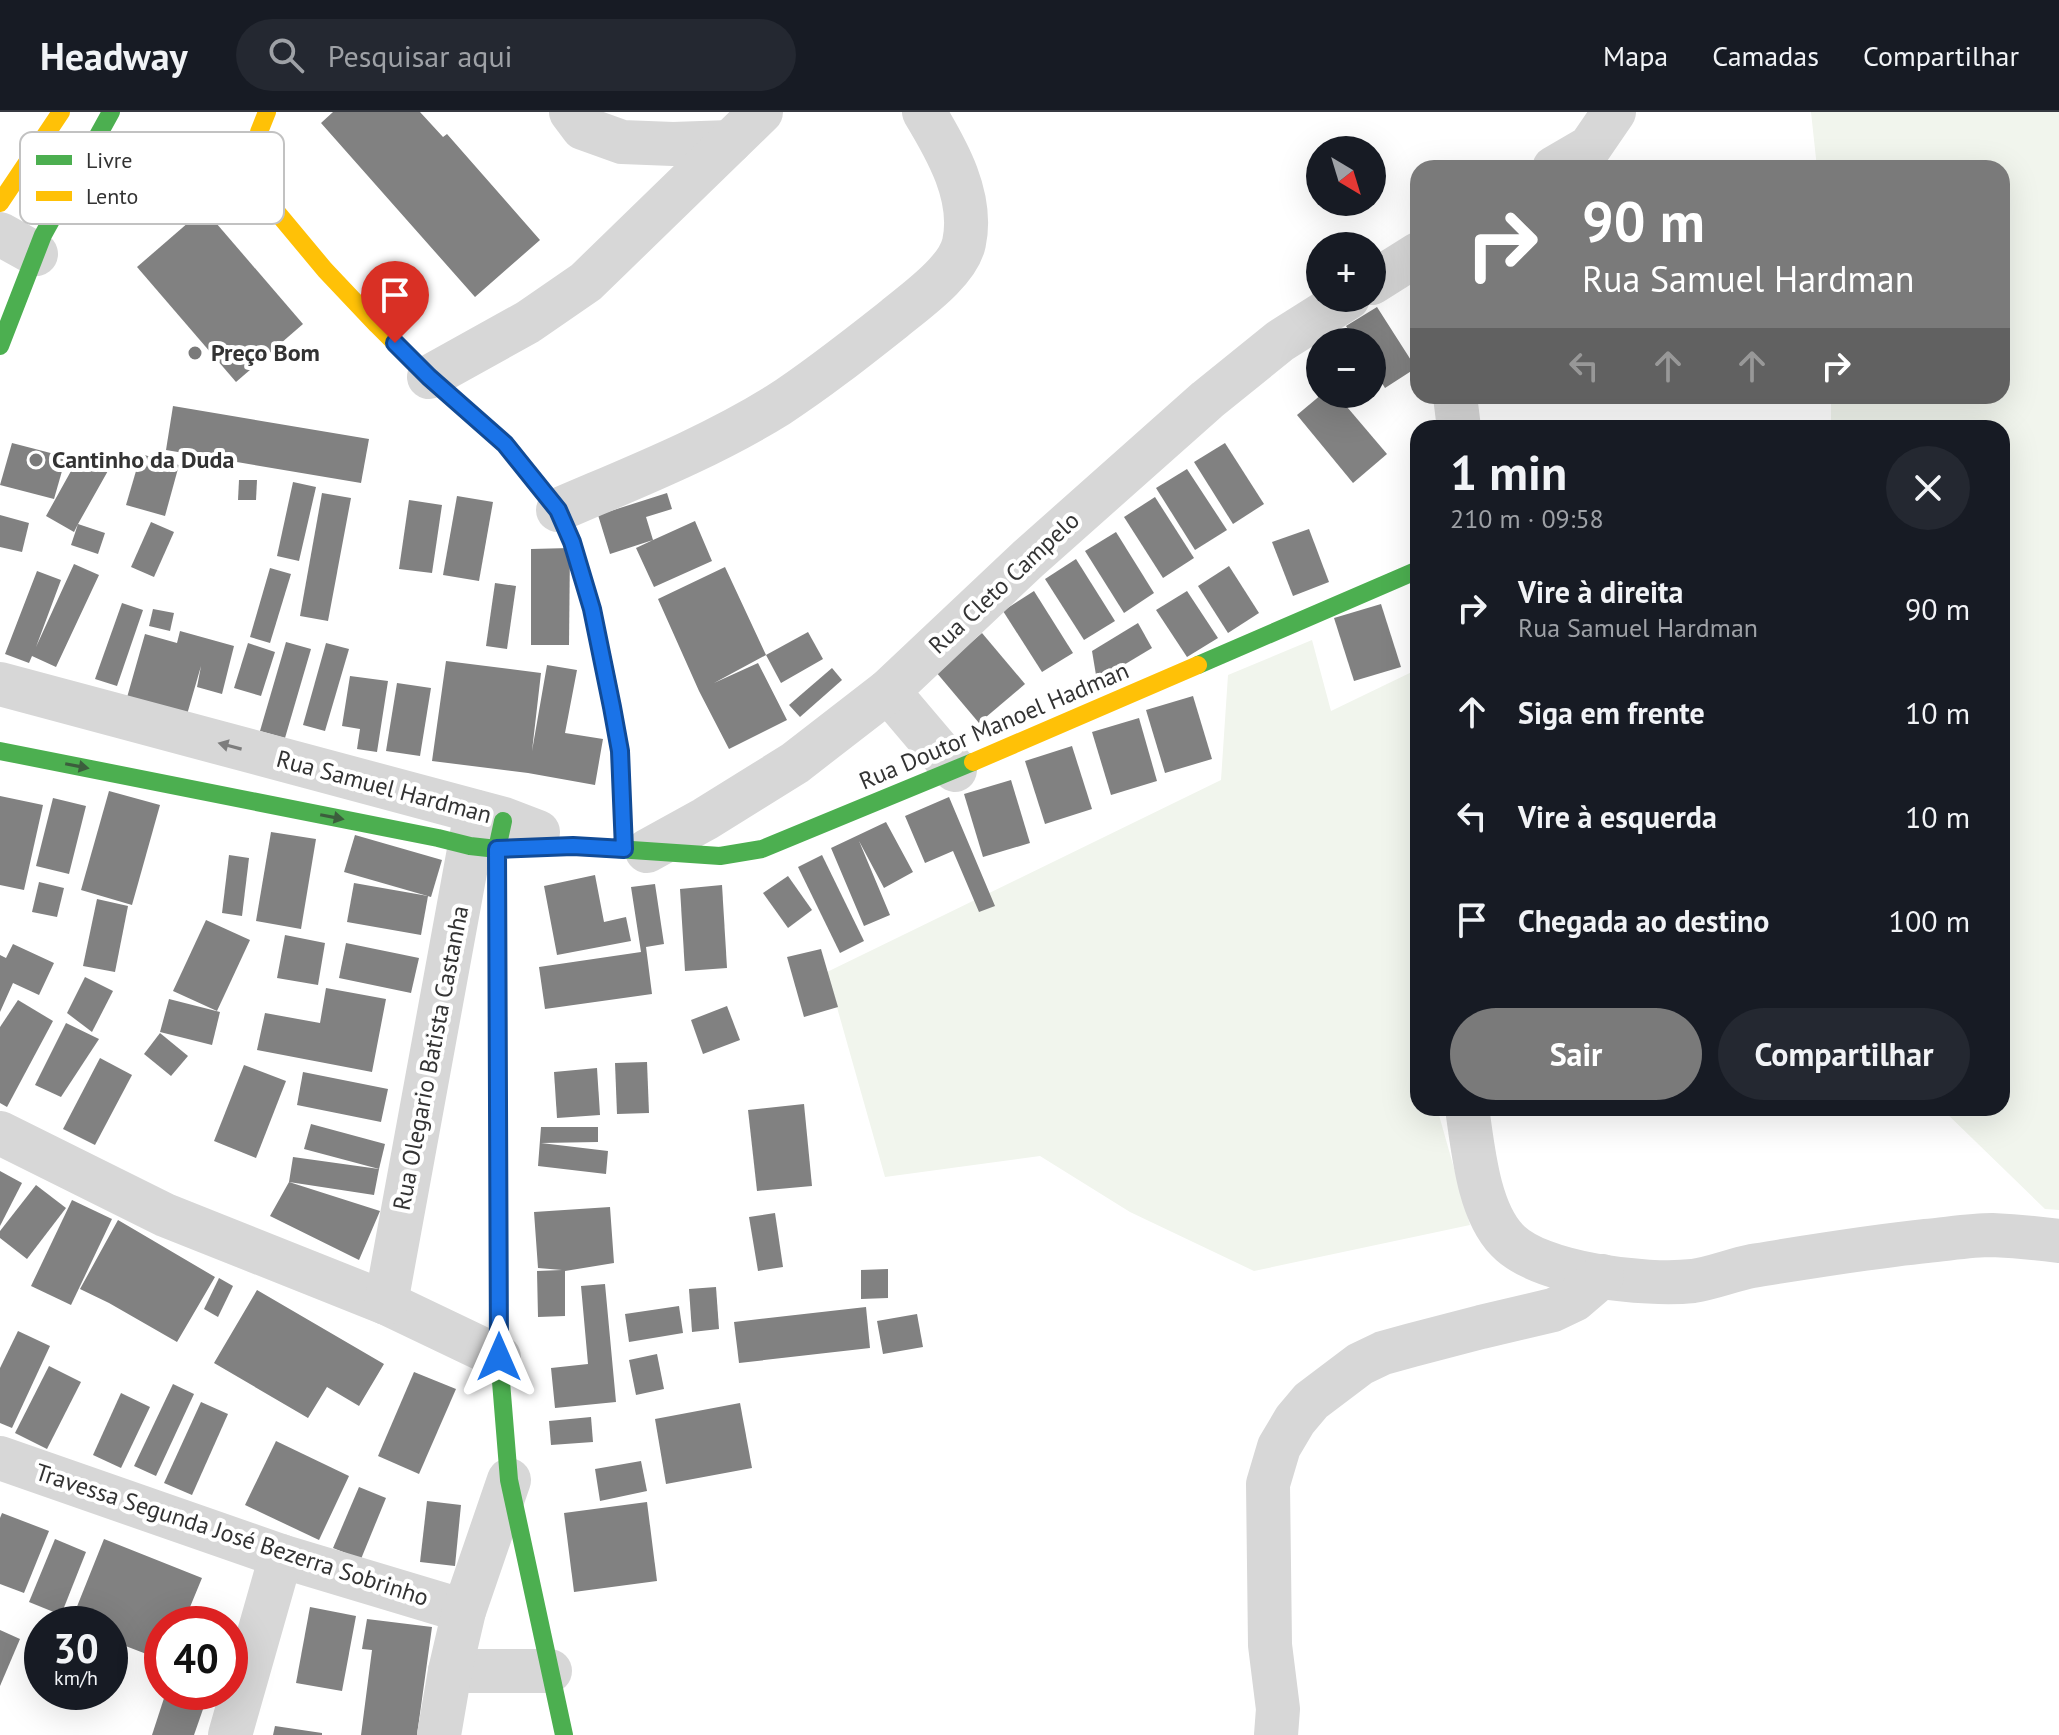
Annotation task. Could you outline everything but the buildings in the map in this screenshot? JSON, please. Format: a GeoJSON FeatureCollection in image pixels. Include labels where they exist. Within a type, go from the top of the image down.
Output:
{"type":"FeatureCollection","features":[{"type":"Feature","properties":{"kind":"street"},"geometry":{"type":"LineString","coordinates":[[48,132],[61,112]]}},
{"type":"Feature","properties":{"kind":"street"},"geometry":{"type":"LineString","coordinates":[[100,132],[111,112]]}},
{"type":"Feature","properties":{"kind":"street"},"geometry":{"type":"LineString","coordinates":[[259,132],[267,112]]}},
{"type":"Feature","properties":{"kind":"street"},"geometry":{"type":"LineString","coordinates":[[571,112],[583,128],[622,142],[730,142]]}},
{"type":"Feature","properties":{"kind":"street"},"geometry":{"type":"LineString","coordinates":[[429,377],[528,322],[586,282],[761,112]]}},
{"type":"Feature","properties":{"kind":"street"},"geometry":{"type":"LineString","coordinates":[[558,510],[703,447],[778,404],[904,311],[952,267],[963,246],[967,223],[962,193],[942,142],[924,112]]}},
{"type":"Feature","properties":{"kind":"street"},"geometry":{"type":"LineString","coordinates":[[1568,160],[1590,147],[1614,112]]}},
{"type":"Feature","properties":{"kind":"street"},"geometry":{"type":"LineString","coordinates":[[0,203],[20,173]]}},
{"type":"Feature","properties":{"kind":"street"},"geometry":{"type":"LineString","coordinates":[[284,221],[377,325],[429,377],[505,444],[558,510],[572,542],[592,609],[636,850]]}},
{"type":"Feature","properties":{"kind":"street"},"geometry":{"type":"LineString","coordinates":[[0,346],[18,244],[43,235],[49,224]]}},
{"type":"Feature","properties":{"kind":"street"},"geometry":{"type":"LineString","coordinates":[[1386,274],[1410,259]]}},
{"type":"Feature","properties":{"kind":"street","name":"Rua Cleto Campelo"},"geometry":{"type":"LineString","coordinates":[[636,850],[705,819],[795,763],[888,691],[1028,559],[1207,400],[1280,341],[1326,312]]}},
{"type":"Feature","properties":{"kind":"street","name":"Rua Doutor Manoel Hadman"},"geometry":{"type":"LineString","coordinates":[[573,846],[720,856],[762,849],[955,770],[1410,573]]}},
{"type":"Feature","properties":{"kind":"street","name":"Rua Samuel Hardman"},"geometry":{"type":"LineString","coordinates":[[0,684],[487,832],[573,846]]}},
{"type":"Feature","properties":{"kind":"street"},"geometry":{"type":"LineString","coordinates":[[888,691],[955,770]]}},
{"type":"Feature","properties":{"kind":"street","name":"Rua Samuel Hardman"},"geometry":{"type":"LineString","coordinates":[[0,751],[422,834],[487,832]]}},
{"type":"Feature","properties":{"kind":"street"},"geometry":{"type":"LineString","coordinates":[[487,832],[499,1357],[509,1480],[564,1735]]}},
{"type":"Feature","properties":{"kind":"street","name":"Rua Olegario Batista Castanha"},"geometry":{"type":"LineString","coordinates":[[386,1303],[487,832]]}},
{"type":"Feature","properties":{"kind":"street"},"geometry":{"type":"LineString","coordinates":[[1468,1116],[1483,1193],[1493,1221],[1508,1241],[1535,1260],[1602,1276],[1648,1281],[1693,1281],[1747,1267],[1893,1245],[1990,1235],[2059,1241]]}},
{"type":"Feature","properties":{"kind":"street"},"geometry":{"type":"LineString","coordinates":[[0,1133],[165,1215],[386,1303],[499,1357]]}},
{"type":"Feature","properties":{"kind":"street"},"geometry":{"type":"LineString","coordinates":[[1276,1735],[1278,1709],[1270,1645],[1268,1484],[1279,1447],[1295,1420],[1311,1401],[1360,1364],[1383,1353],[1553,1310],[1574,1300],[1602,1276]]}},
{"type":"Feature","properties":{"kind":"street","name":"Travessa Segunda José Bezerra Sobrinho"},"geometry":{"type":"LineString","coordinates":[[0,1458],[281,1556],[464,1611]]}},
{"type":"Feature","properties":{"kind":"street"},"geometry":{"type":"LineString","coordinates":[[439,1735],[464,1611],[509,1480]]}},
{"type":"Feature","properties":{"kind":"street"},"geometry":{"type":"LineString","coordinates":[[230,1735],[281,1556]]}},
{"type":"Feature","properties":{"kind":"street"},"geometry":{"type":"LineString","coordinates":[[450,1671],[550,1671]]}},
{"type":"Feature","properties":{"kind":"shaded area"},"geometry":{"type":"Polygon","coordinates":[[[1811,112],[2059,112],[2059,1210],[2045,1209],[1949,1116],[2010,1116],[2010,420],[1831,420],[1831,404],[2010,404],[2010,160],[1816,160],[1811,112]]]}},
{"type":"Feature","properties":{"kind":"shaded area"},"geometry":{"type":"Polygon","coordinates":[[[1312,640],[1331,711],[1410,673],[1410,1116],[1439,1116],[1470,1225],[1254,1271],[1130,1212],[1040,1156],[885,1177],[827,972],[1221,780],[1228,675],[1312,640]]]}},
{"type":"Feature","properties":{"kind":"traffic: fast"},"geometry":{"type":"LineString","coordinates":[[100,132],[111,112]]}},
{"type":"Feature","properties":{"kind":"traffic: fast"},"geometry":{"type":"LineString","coordinates":[[0,346],[49,224]]}},
{"type":"Feature","properties":{"kind":"traffic: fast"},"geometry":{"type":"LineString","coordinates":[[561,517],[572,542],[592,609],[608,685],[620,751],[624,849]]}},
{"type":"Feature","properties":{"kind":"traffic: fast"},"geometry":{"type":"LineString","coordinates":[[1198,665],[1410,573]]}},
{"type":"Feature","properties":{"kind":"traffic: fast"},"geometry":{"type":"LineString","coordinates":[[0,751],[470,846],[497,849],[573,846],[720,856],[762,849],[973,762]]}},
{"type":"Feature","properties":{"kind":"traffic: fast"},"geometry":{"type":"LineString","coordinates":[[503,821],[497,849],[499,1357],[509,1480],[564,1735]]}},
{"type":"Feature","properties":{"kind":"traffic: slow"},"geometry":{"type":"LineString","coordinates":[[48,132],[61,112]]}},
{"type":"Feature","properties":{"kind":"traffic: slow"},"geometry":{"type":"LineString","coordinates":[[259,132],[267,112]]}},
{"type":"Feature","properties":{"kind":"traffic: slow"},"geometry":{"type":"LineString","coordinates":[[0,203],[20,173]]}},
{"type":"Feature","properties":{"kind":"traffic: slow"},"geometry":{"type":"LineString","coordinates":[[284,221],[377,325],[429,377],[505,444],[561,517]]}},
{"type":"Feature","properties":{"kind":"traffic: slow"},"geometry":{"type":"LineString","coordinates":[[973,762],[1198,665]]}},
{"type":"Feature","properties":{"kind":"place","name":"Preço Bom"},"geometry":{"type":"Point","coordinates":[195,353]}},
{"type":"Feature","properties":{"kind":"place","name":"Cantinho da Duda"},"geometry":{"type":"Point","coordinates":[36,460]}},
{"type":"Feature","properties":{"kind":"route"},"geometry":{"type":"LineString","coordinates":[[395,343],[505,444],[558,510],[572,542],[592,609],[620,751],[624,849],[573,846],[497,849],[499,1357]]}}]}
